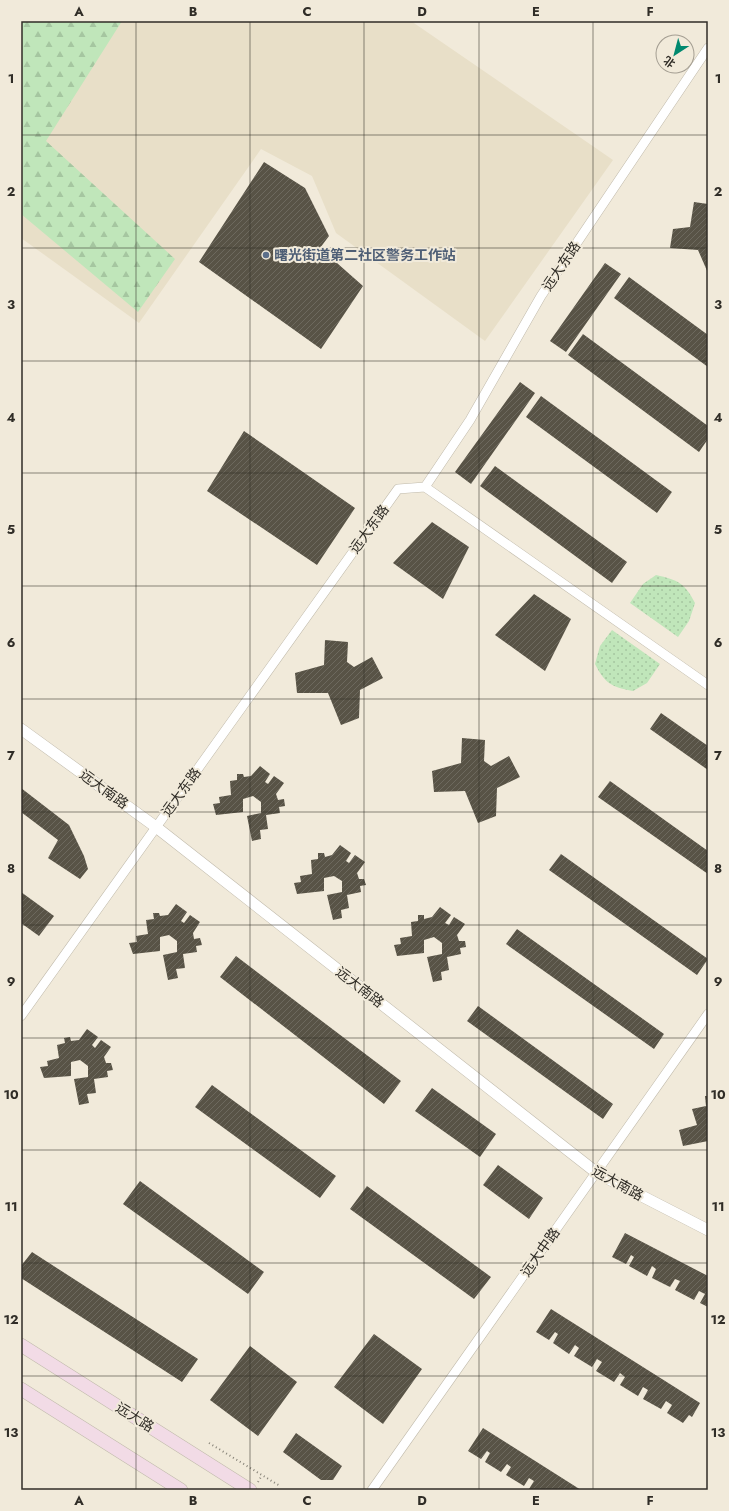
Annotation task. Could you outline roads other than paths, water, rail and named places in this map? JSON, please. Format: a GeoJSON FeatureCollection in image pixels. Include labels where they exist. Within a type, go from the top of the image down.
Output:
{"type":"FeatureCollection","features":[{"type":"Feature","properties":{"kind":"main road","name":"远大路"},"geometry":{"type":"LineString","coordinates":[[21,1345],[250,1490]]}},
{"type":"Feature","properties":{"kind":"main road"},"geometry":{"type":"LineString","coordinates":[[21,1388],[181,1490]]}},
{"type":"Feature","properties":{"kind":"street","name":"远大东路"},"geometry":{"type":"LineString","coordinates":[[21,1016],[398,488],[425,487],[470,420],[541,296],[708,48]]}},
{"type":"Feature","properties":{"kind":"street"},"geometry":{"type":"LineString","coordinates":[[425,487],[708,685]]}},
{"type":"Feature","properties":{"kind":"street","name":"远大南路"},"geometry":{"type":"LineString","coordinates":[[21,730],[156,827],[596,1173],[708,1230]]}},
{"type":"Feature","properties":{"kind":"street","name":"远大中路"},"geometry":{"type":"LineString","coordinates":[[372,1490],[708,1014]]}},
{"type":"Feature","properties":{"kind":"place","name":"曙光街道第二社区警务工作站"},"geometry":{"type":"Point","coordinates":[266,255]}}]}
